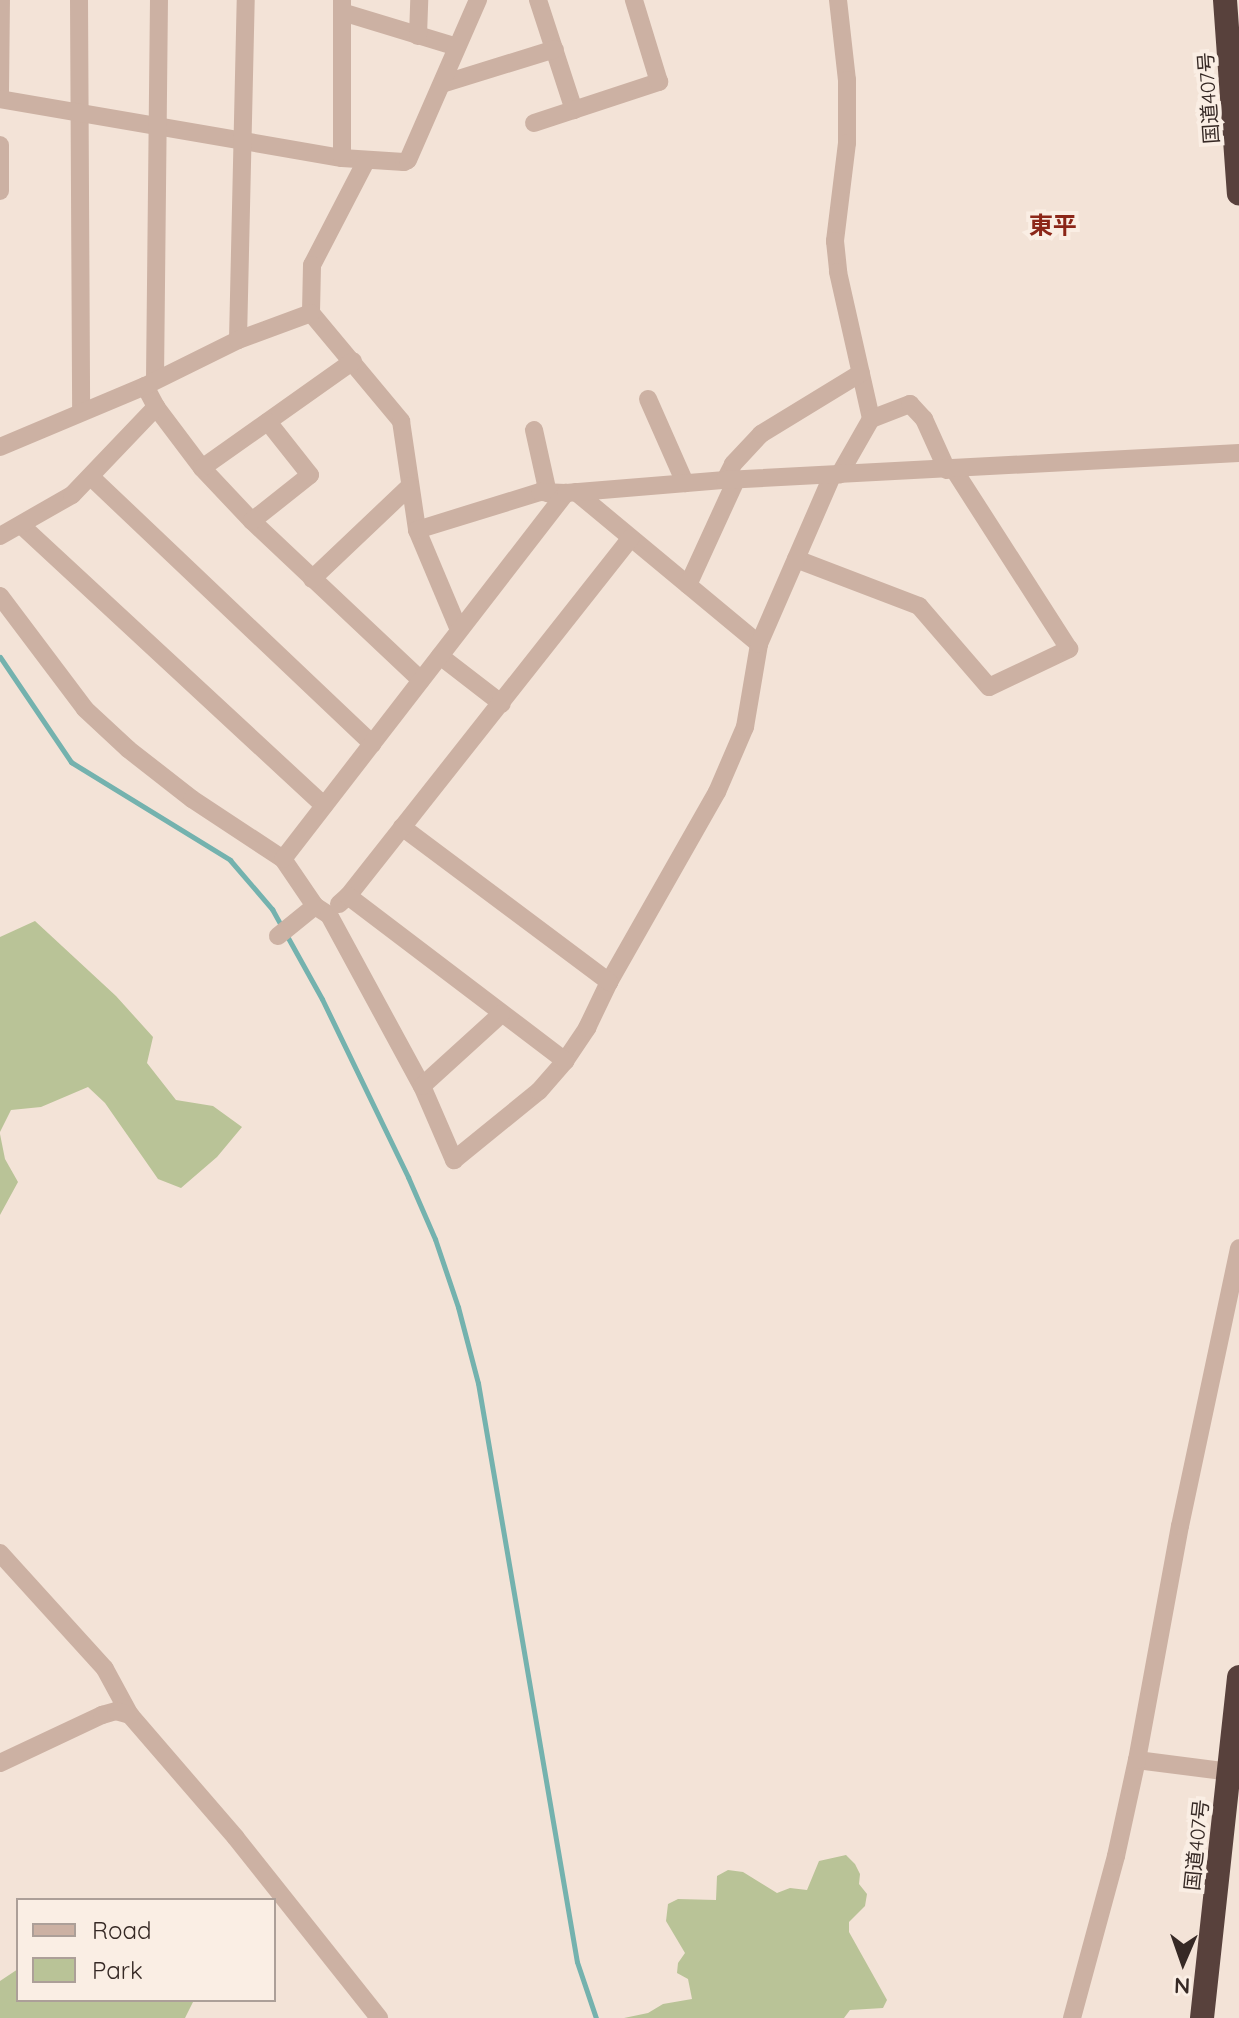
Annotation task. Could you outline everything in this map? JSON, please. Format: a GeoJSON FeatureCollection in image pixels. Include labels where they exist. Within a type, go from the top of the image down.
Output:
{"type":"FeatureCollection","features":[{"type":"Feature","properties":{"kind":"highway","name":"国道407号"},"geometry":{"type":"LineString","coordinates":[[1225,0],[1239,193]]}},
{"type":"Feature","properties":{"kind":"highway","name":"国道407号"},"geometry":{"type":"LineString","coordinates":[[1202,2018],[1234,1772],[1239,1677]]}},
{"type":"Feature","properties":{"kind":"street"},"geometry":{"type":"LineString","coordinates":[[0,92],[1,0]]}},
{"type":"Feature","properties":{"kind":"street"},"geometry":{"type":"LineString","coordinates":[[79,0],[77,113],[81,411]]}},
{"type":"Feature","properties":{"kind":"street"},"geometry":{"type":"LineString","coordinates":[[159,0],[150,383],[156,407],[202,468],[252,521],[421,680]]}},
{"type":"Feature","properties":{"kind":"street"},"geometry":{"type":"LineString","coordinates":[[238,340],[246,0]]}},
{"type":"Feature","properties":{"kind":"street"},"geometry":{"type":"LineString","coordinates":[[418,36],[419,0]]}},
{"type":"Feature","properties":{"kind":"street"},"geometry":{"type":"LineString","coordinates":[[0,99],[342,158],[408,160],[478,0]]}},
{"type":"Feature","properties":{"kind":"street"},"geometry":{"type":"LineString","coordinates":[[538,0],[574,110]]}},
{"type":"Feature","properties":{"kind":"street"},"geometry":{"type":"LineString","coordinates":[[534,123],[659,82],[634,0]]}},
{"type":"Feature","properties":{"kind":"street"},"geometry":{"type":"LineString","coordinates":[[838,0],[847,80],[847,143],[835,241],[838,272],[871,419]]}},
{"type":"Feature","properties":{"kind":"street"},"geometry":{"type":"LineString","coordinates":[[342,158],[342,6],[418,36],[457,47]]}},
{"type":"Feature","properties":{"kind":"street"},"geometry":{"type":"LineString","coordinates":[[442,84],[555,49]]}},
{"type":"Feature","properties":{"kind":"street"},"geometry":{"type":"LineString","coordinates":[[0,145],[0,191]]}},
{"type":"Feature","properties":{"kind":"street"},"geometry":{"type":"LineString","coordinates":[[366,161],[312,265],[311,313],[401,421],[417,530],[459,630]]}},
{"type":"Feature","properties":{"kind":"street"},"geometry":{"type":"LineString","coordinates":[[0,447],[150,383],[238,340],[311,313]]}},
{"type":"Feature","properties":{"kind":"street"},"geometry":{"type":"LineString","coordinates":[[202,468],[353,361]]}},
{"type":"Feature","properties":{"kind":"street"},"geometry":{"type":"LineString","coordinates":[[688,585],[731,480],[733,464],[761,434],[861,373]]}},
{"type":"Feature","properties":{"kind":"street"},"geometry":{"type":"LineString","coordinates":[[648,399],[685,483]]}},
{"type":"Feature","properties":{"kind":"street"},"geometry":{"type":"LineString","coordinates":[[0,596],[85,709],[128,749],[192,799],[283,859],[322,910],[422,1086],[454,1160],[539,1091],[565,1061],[587,1028],[609,982],[717,792],[745,727],[759,644],[796,559],[835,476],[871,419],[910,404],[924,419],[951,470],[1069,649],[989,687],[919,606],[796,559]]}},
{"type":"Feature","properties":{"kind":"street"},"geometry":{"type":"LineString","coordinates":[[0,536],[72,495],[156,407]]}},
{"type":"Feature","properties":{"kind":"street"},"geometry":{"type":"LineString","coordinates":[[252,521],[310,475],[268,422]]}},
{"type":"Feature","properties":{"kind":"street"},"geometry":{"type":"LineString","coordinates":[[534,430],[563,493],[631,538],[759,644]]}},
{"type":"Feature","properties":{"kind":"street"},"geometry":{"type":"LineString","coordinates":[[417,530],[563,493],[731,480],[1239,453]]}},
{"type":"Feature","properties":{"kind":"street"},"geometry":{"type":"LineString","coordinates":[[91,477],[372,744]]}},
{"type":"Feature","properties":{"kind":"street"},"geometry":{"type":"LineString","coordinates":[[312,579],[410,486]]}},
{"type":"Feature","properties":{"kind":"street"},"geometry":{"type":"LineString","coordinates":[[283,859],[563,493]]}},
{"type":"Feature","properties":{"kind":"street"},"geometry":{"type":"LineString","coordinates":[[21,525],[324,806]]}},
{"type":"Feature","properties":{"kind":"street"},"geometry":{"type":"LineString","coordinates":[[278,936],[348,896],[631,538]]}},
{"type":"Feature","properties":{"kind":"street"},"geometry":{"type":"LineString","coordinates":[[440,656],[502,704]]}},
{"type":"Feature","properties":{"kind":"street"},"geometry":{"type":"LineString","coordinates":[[402,827],[609,982]]}},
{"type":"Feature","properties":{"kind":"street"},"geometry":{"type":"LineString","coordinates":[[348,896],[565,1061]]}},
{"type":"Feature","properties":{"kind":"street"},"geometry":{"type":"LineString","coordinates":[[422,1086],[501,1014]]}},
{"type":"Feature","properties":{"kind":"street"},"geometry":{"type":"LineString","coordinates":[[1072,2018],[1116,1856],[1137,1760],[1180,1526],[1239,1248]]}},
{"type":"Feature","properties":{"kind":"street"},"geometry":{"type":"LineString","coordinates":[[0,1553],[105,1669],[130,1715],[236,1838],[379,2018]]}},
{"type":"Feature","properties":{"kind":"street"},"geometry":{"type":"LineString","coordinates":[[0,1763],[102,1715],[116,1711],[130,1715]]}},
{"type":"Feature","properties":{"kind":"street"},"geometry":{"type":"LineString","coordinates":[[1137,1760],[1234,1772]]}},
{"type":"Feature","properties":{"kind":"green space"},"geometry":{"type":"Polygon","coordinates":[[[35,921],[116,996],[153,1037],[147,1063],[176,1100],[213,1106],[242,1127],[217,1157],[181,1188],[158,1179],[105,1103],[88,1087],[41,1107],[11,1110],[0,1132],[0,937],[35,921]]]}},
{"type":"Feature","properties":{"kind":"green space"},"geometry":{"type":"Polygon","coordinates":[[[0,1134],[5,1159],[18,1182],[0,1215],[0,1134]]]}},
{"type":"Feature","properties":{"kind":"green space"},"geometry":{"type":"Polygon","coordinates":[[[846,1855],[855,1864],[860,1874],[859,1884],[867,1894],[865,1906],[849,1922],[849,1932],[887,2000],[883,2008],[850,2010],[844,2018],[624,2018],[648,2013],[663,2004],[692,1999],[688,1979],[677,1973],[678,1963],[685,1953],[666,1921],[668,1904],[678,1899],[716,1900],[717,1876],[728,1870],[743,1872],[777,1893],[790,1888],[807,1890],[819,1861],[846,1855]]]}},
{"type":"Feature","properties":{"kind":"green space"},"geometry":{"type":"Polygon","coordinates":[[[16,1970],[16,2002],[193,2002],[185,2018],[0,2018],[0,1981],[16,1970]]]}},
{"type":"Feature","properties":{"kind":"waterway"},"geometry":{"type":"LineString","coordinates":[[0,657],[71,762],[230,860],[272,909],[282,927]]}},
{"type":"Feature","properties":{"kind":"waterway"},"geometry":{"type":"LineString","coordinates":[[287,936],[322,999],[408,1177],[435,1239],[458,1307],[478,1383],[577,1962],[596,2018]]}},
{"type":"Feature","properties":{"kind":"district","name":"東平"},"geometry":{"type":"Point","coordinates":[1053,226]}}]}
